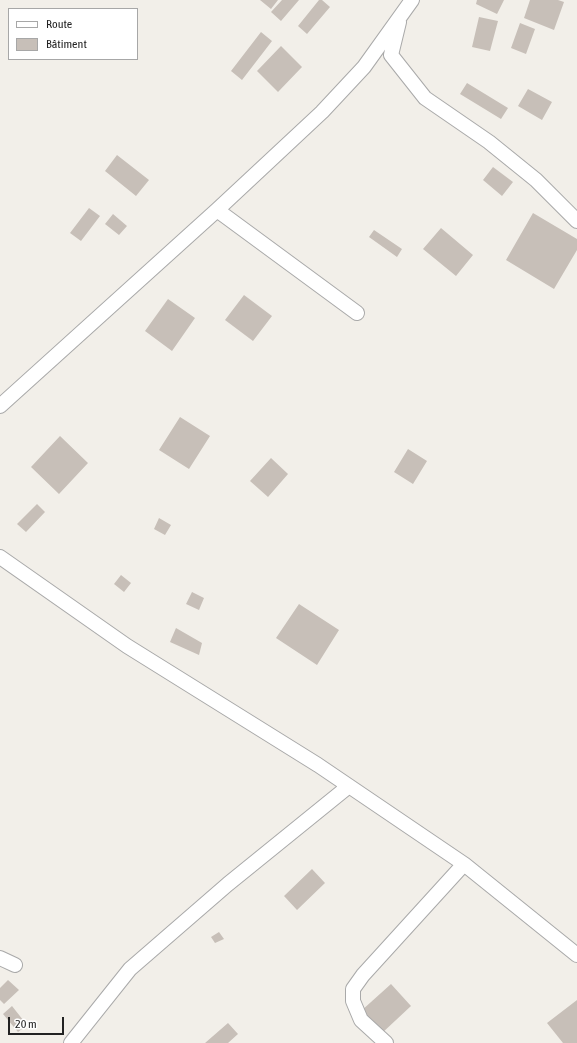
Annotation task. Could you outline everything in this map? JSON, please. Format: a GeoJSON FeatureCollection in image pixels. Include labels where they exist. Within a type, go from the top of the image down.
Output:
{"type":"FeatureCollection","features":[{"type":"Feature","properties":{"kind":"street"},"geometry":{"type":"LineString","coordinates":[[0,406],[217,210],[322,112],[364,67],[412,0]]}},
{"type":"Feature","properties":{"kind":"street"},"geometry":{"type":"LineString","coordinates":[[401,16],[392,54],[425,98],[490,142],[536,180],[577,221]]}},
{"type":"Feature","properties":{"kind":"street"},"geometry":{"type":"LineString","coordinates":[[217,210],[357,313]]}},
{"type":"Feature","properties":{"kind":"street"},"geometry":{"type":"LineString","coordinates":[[0,557],[127,646],[349,786],[464,864],[577,955]]}},
{"type":"Feature","properties":{"kind":"street"},"geometry":{"type":"LineString","coordinates":[[70,1043],[130,969],[228,884],[349,786]]}},
{"type":"Feature","properties":{"kind":"street"},"geometry":{"type":"LineString","coordinates":[[386,1043],[361,1020],[353,1001],[353,989],[363,975],[464,864]]}},
{"type":"Feature","properties":{"kind":"street"},"geometry":{"type":"LineString","coordinates":[[0,958],[15,965]]}},
{"type":"Feature","properties":{"kind":"building"},"geometry":{"type":"Polygon","coordinates":[[[260,0],[278,0],[271,9],[260,0]]]}},
{"type":"Feature","properties":{"kind":"building"},"geometry":{"type":"Polygon","coordinates":[[[282,0],[299,0],[281,21],[271,12],[282,0]]]}},
{"type":"Feature","properties":{"kind":"building"},"geometry":{"type":"Polygon","coordinates":[[[319,0],[322,0],[330,7],[307,34],[298,26],[319,0]]]}},
{"type":"Feature","properties":{"kind":"building"},"geometry":{"type":"Polygon","coordinates":[[[477,0],[504,0],[497,14],[476,4],[477,0]]]}},
{"type":"Feature","properties":{"kind":"building"},"geometry":{"type":"Polygon","coordinates":[[[530,0],[558,0],[564,2],[554,30],[524,18],[530,0]]]}},
{"type":"Feature","properties":{"kind":"building"},"geometry":{"type":"Polygon","coordinates":[[[479,17],[498,21],[490,51],[472,47],[479,17]]]}},
{"type":"Feature","properties":{"kind":"building"},"geometry":{"type":"Polygon","coordinates":[[[520,23],[535,29],[526,54],[511,48],[520,23]]]}},
{"type":"Feature","properties":{"kind":"building"},"geometry":{"type":"Polygon","coordinates":[[[261,32],[272,41],[242,80],[231,71],[261,32]]]}},
{"type":"Feature","properties":{"kind":"building"},"geometry":{"type":"Polygon","coordinates":[[[281,46],[302,67],[278,92],[257,71],[281,46]]]}},
{"type":"Feature","properties":{"kind":"building"},"geometry":{"type":"Polygon","coordinates":[[[467,83],[508,108],[501,119],[460,94],[467,83]]]}},
{"type":"Feature","properties":{"kind":"building"},"geometry":{"type":"Polygon","coordinates":[[[528,89],[552,102],[542,120],[518,106],[528,89]]]}},
{"type":"Feature","properties":{"kind":"building"},"geometry":{"type":"Polygon","coordinates":[[[117,155],[149,180],[136,196],[105,171],[117,155]]]}},
{"type":"Feature","properties":{"kind":"building"},"geometry":{"type":"Polygon","coordinates":[[[493,167],[513,182],[502,196],[483,180],[493,167]]]}},
{"type":"Feature","properties":{"kind":"building"},"geometry":{"type":"Polygon","coordinates":[[[89,208],[100,216],[81,241],[70,233],[89,208]]]}},
{"type":"Feature","properties":{"kind":"building"},"geometry":{"type":"Polygon","coordinates":[[[533,213],[577,239],[577,250],[554,289],[506,260],[533,213]]]}},
{"type":"Feature","properties":{"kind":"building"},"geometry":{"type":"Polygon","coordinates":[[[113,214],[127,226],[119,235],[105,224],[113,214]]]}},
{"type":"Feature","properties":{"kind":"building"},"geometry":{"type":"Polygon","coordinates":[[[441,228],[473,255],[456,276],[423,249],[441,228]]]}},
{"type":"Feature","properties":{"kind":"building"},"geometry":{"type":"Polygon","coordinates":[[[374,230],[402,249],[397,257],[369,237],[374,230]]]}},
{"type":"Feature","properties":{"kind":"building"},"geometry":{"type":"Polygon","coordinates":[[[244,295],[272,316],[253,341],[225,320],[244,295]]]}},
{"type":"Feature","properties":{"kind":"building"},"geometry":{"type":"Polygon","coordinates":[[[168,299],[195,318],[172,351],[145,331],[168,299]]]}},
{"type":"Feature","properties":{"kind":"building"},"geometry":{"type":"Polygon","coordinates":[[[180,417],[210,436],[189,469],[159,450],[180,417]]]}},
{"type":"Feature","properties":{"kind":"building"},"geometry":{"type":"Polygon","coordinates":[[[60,436],[88,463],[59,494],[31,467],[60,436]]]}},
{"type":"Feature","properties":{"kind":"building"},"geometry":{"type":"Polygon","coordinates":[[[408,449],[427,461],[413,484],[394,472],[408,449]]]}},
{"type":"Feature","properties":{"kind":"building"},"geometry":{"type":"Polygon","coordinates":[[[271,458],[288,474],[268,497],[250,481],[271,458]]]}},
{"type":"Feature","properties":{"kind":"building"},"geometry":{"type":"Polygon","coordinates":[[[37,504],[45,512],[26,532],[17,524],[37,504]]]}},
{"type":"Feature","properties":{"kind":"building"},"geometry":{"type":"Polygon","coordinates":[[[159,518],[171,525],[165,535],[154,529],[159,518]]]}},
{"type":"Feature","properties":{"kind":"building"},"geometry":{"type":"Polygon","coordinates":[[[121,575],[131,583],[124,592],[114,584],[121,575]]]}},
{"type":"Feature","properties":{"kind":"building"},"geometry":{"type":"Polygon","coordinates":[[[192,592],[204,598],[199,610],[186,604],[192,592]]]}},
{"type":"Feature","properties":{"kind":"building"},"geometry":{"type":"Polygon","coordinates":[[[299,604],[339,630],[317,665],[276,638],[299,604]]]}},
{"type":"Feature","properties":{"kind":"building"},"geometry":{"type":"Polygon","coordinates":[[[176,628],[202,643],[199,655],[170,642],[176,628]]]}},
{"type":"Feature","properties":{"kind":"building"},"geometry":{"type":"Polygon","coordinates":[[[312,869],[325,883],[297,910],[284,896],[312,869]]]}},
{"type":"Feature","properties":{"kind":"building"},"geometry":{"type":"Polygon","coordinates":[[[219,932],[224,939],[215,943],[211,937],[219,932]]]}},
{"type":"Feature","properties":{"kind":"building"},"geometry":{"type":"Polygon","coordinates":[[[8,980],[19,990],[4,1004],[0,1000],[0,988],[8,980]]]}},
{"type":"Feature","properties":{"kind":"building"},"geometry":{"type":"Polygon","coordinates":[[[391,984],[411,1006],[381,1034],[361,1011],[391,984]]]}},
{"type":"Feature","properties":{"kind":"building"},"geometry":{"type":"Polygon","coordinates":[[[577,1000],[577,1043],[563,1043],[547,1023],[577,1000]]]}},
{"type":"Feature","properties":{"kind":"building"},"geometry":{"type":"Polygon","coordinates":[[[12,1006],[27,1025],[18,1032],[3,1014],[12,1006]]]}},
{"type":"Feature","properties":{"kind":"building"},"geometry":{"type":"Polygon","coordinates":[[[228,1023],[238,1034],[228,1043],[205,1043],[228,1023]]]}}]}
